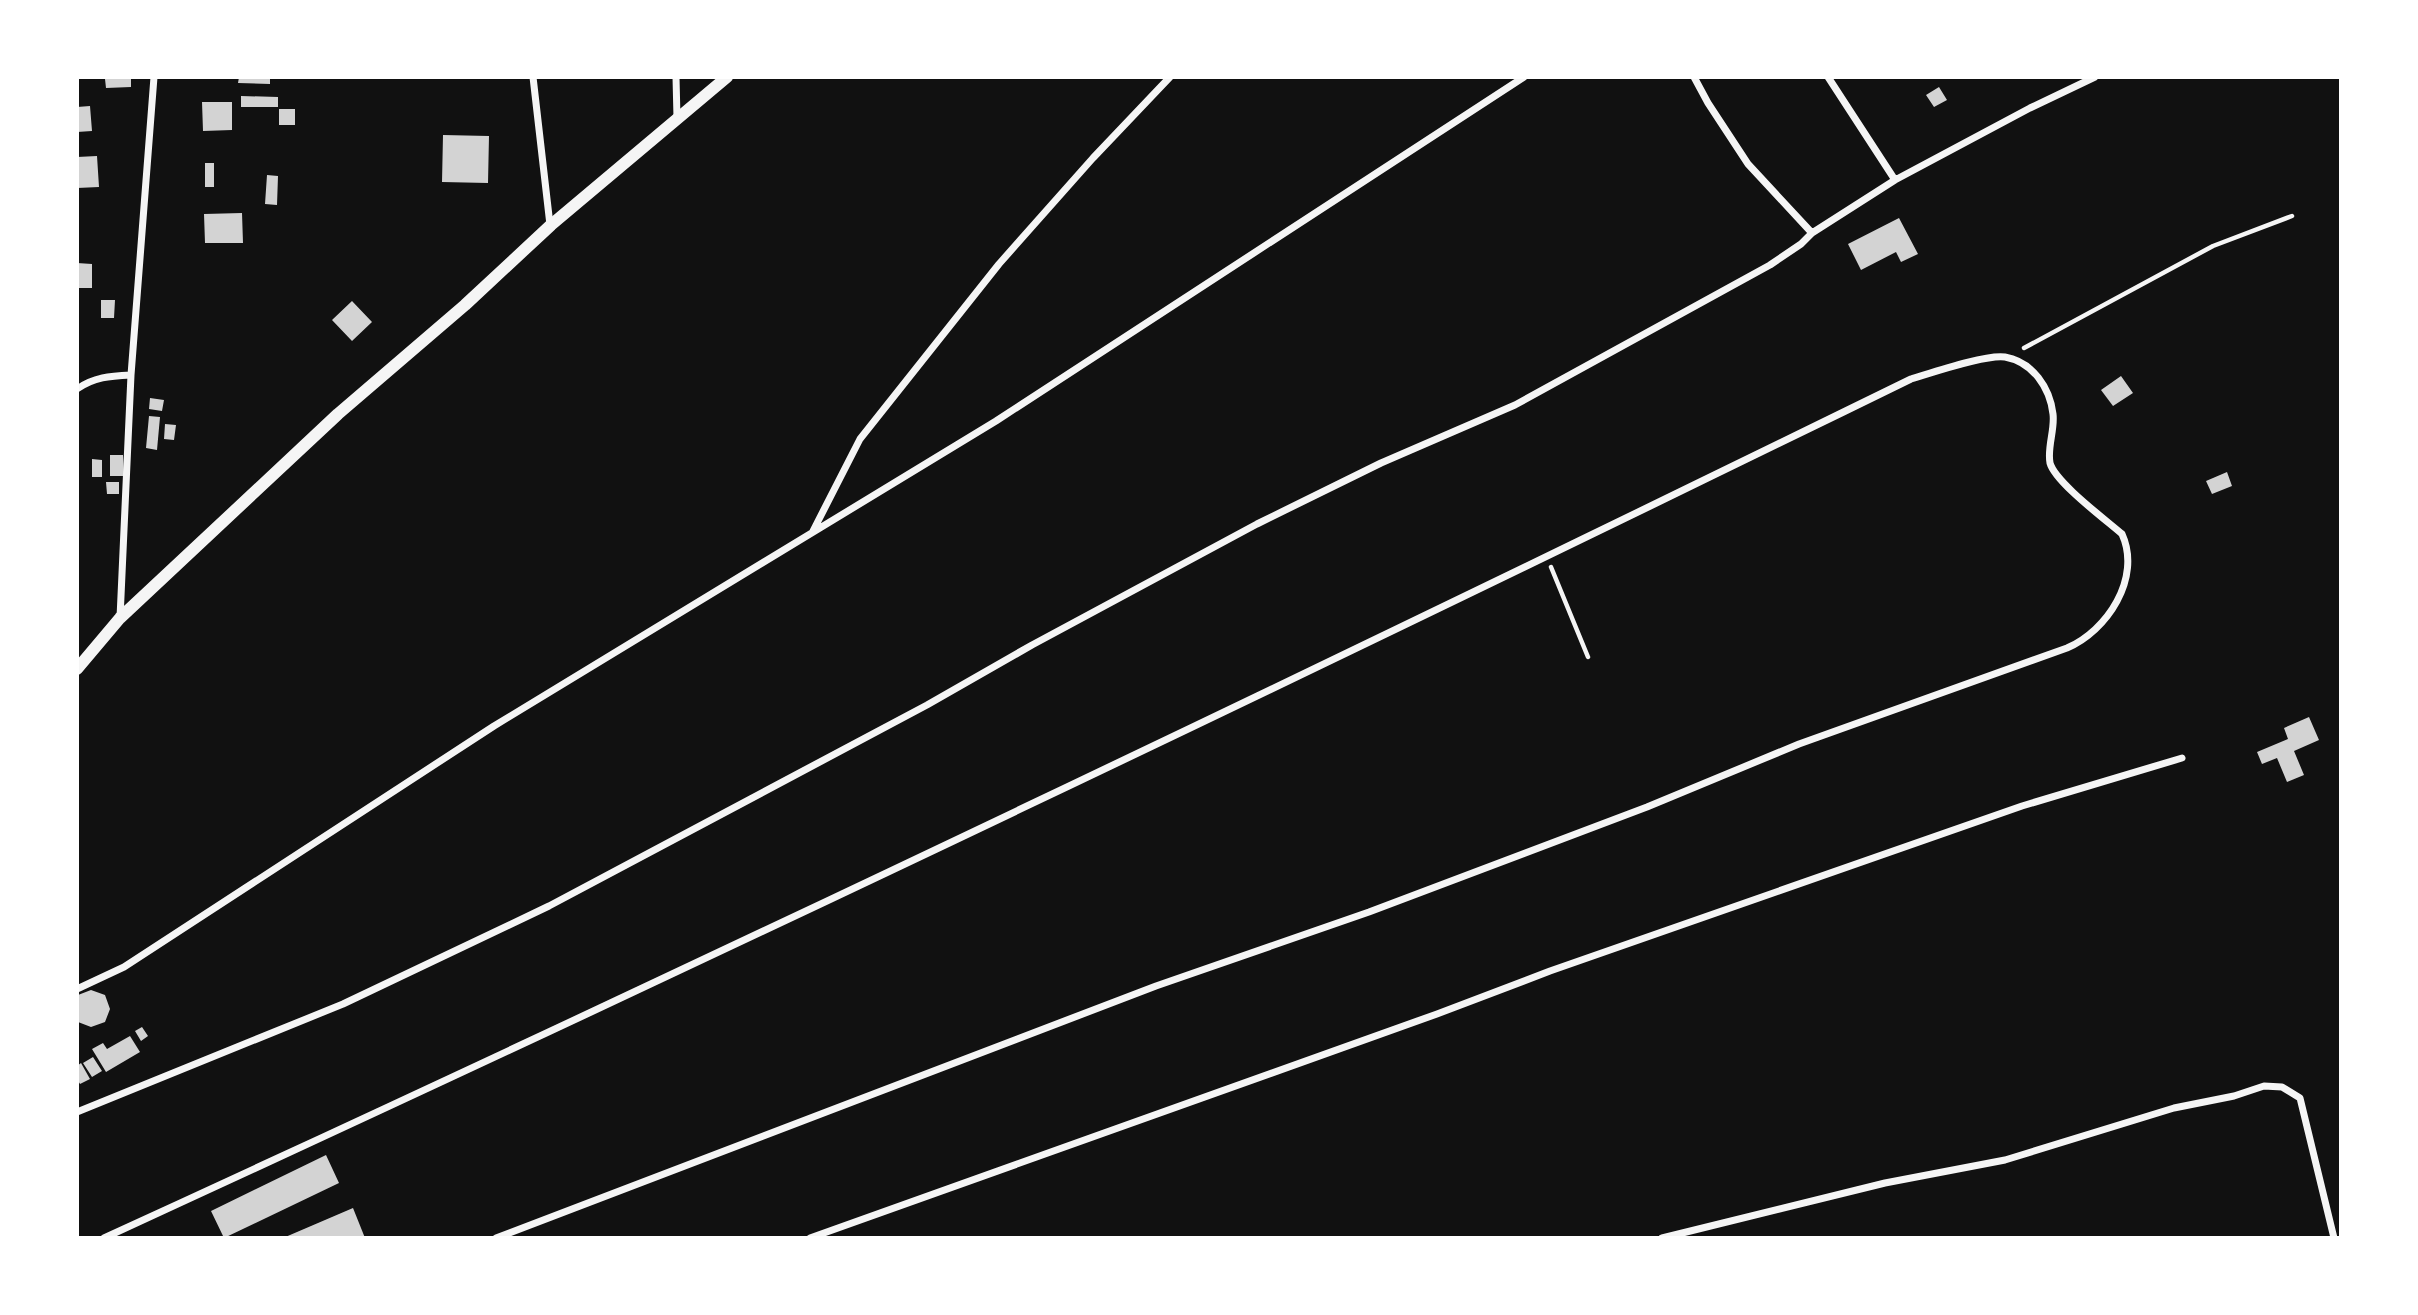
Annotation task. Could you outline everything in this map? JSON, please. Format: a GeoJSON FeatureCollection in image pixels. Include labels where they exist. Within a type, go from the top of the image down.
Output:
{"type":"FeatureCollection","features":[{"type":"Feature","properties":{"kind":"street"},"geometry":{"type":"LineString","coordinates":[[120,618],[131,375],[154,77]]}},
{"type":"Feature","properties":{"kind":"street"},"geometry":{"type":"LineString","coordinates":[[533,77],[551,225]]}},
{"type":"Feature","properties":{"kind":"street"},"geometry":{"type":"LineString","coordinates":[[676,77],[677,119]]}},
{"type":"Feature","properties":{"kind":"street"},"geometry":{"type":"LineString","coordinates":[[77,669],[120,618],[338,414],[465,305],[551,225],[727,77]]}},
{"type":"Feature","properties":{"kind":"street"},"geometry":{"type":"LineString","coordinates":[[812,531],[860,439],[999,264],[1093,158],[1170,77]]}},
{"type":"Feature","properties":{"kind":"street"},"geometry":{"type":"LineString","coordinates":[[77,989],[124,967],[494,726],[996,421],[1524,77]]}},
{"type":"Feature","properties":{"kind":"street"},"geometry":{"type":"LineString","coordinates":[[1693,77],[1748,164],[1812,233]]}},
{"type":"Feature","properties":{"kind":"street"},"geometry":{"type":"LineString","coordinates":[[1828,77],[1895,180]]}},
{"type":"Feature","properties":{"kind":"street"},"geometry":{"type":"LineString","coordinates":[[77,1112],[343,1004],[550,906],[927,705],[1032,645],[1257,524],[1381,463],[1515,405],[1770,265],[1812,233],[1895,180],[2029,108],[2095,77]]}},
{"type":"Feature","properties":{"kind":"street"},"geometry":{"type":"LineString","coordinates":[[103,1238],[344,1128],[922,855],[1547,557],[1911,379],[1955,365],[2004,356],[2025,365],[2045,385],[2054,415],[2050,463],[2055,473],[2122,534],[2126,543],[2126,572],[2118,603],[2099,628],[2084,640],[1799,744],[1647,807],[1369,912],[1156,986],[496,1238]]}},
{"type":"Feature","properties":{"kind":"street"},"geometry":{"type":"LineString","coordinates":[[77,389],[88,381],[101,377],[131,375]]}},
{"type":"Feature","properties":{"kind":"street"},"geometry":{"type":"LineString","coordinates":[[810,1238],[1550,971],[2022,806],[2182,758]]}},
{"type":"Feature","properties":{"kind":"street"},"geometry":{"type":"LineString","coordinates":[[1662,1238],[1885,1183],[2005,1160],[2174,1108],[2234,1096],[2264,1086],[2282,1087],[2300,1098],[2334,1238]]}},
{"type":"Feature","properties":{"kind":"path"},"geometry":{"type":"LineString","coordinates":[[2004,356],[2033,345],[2213,246],[2292,216]]}},
{"type":"Feature","properties":{"kind":"path"},"geometry":{"type":"LineString","coordinates":[[1547,557],[1588,657]]}},
{"type":"Feature","properties":{"kind":"building"},"geometry":{"type":"Polygon","coordinates":[[[131,77],[131,87],[106,88],[105,79],[131,77]]]}},
{"type":"Feature","properties":{"kind":"building"},"geometry":{"type":"Polygon","coordinates":[[[239,77],[270,77],[270,84],[238,83],[239,77]]]}},
{"type":"Feature","properties":{"kind":"building"},"geometry":{"type":"Polygon","coordinates":[[[1939,87],[1947,100],[1934,107],[1926,95],[1939,87]]]}},
{"type":"Feature","properties":{"kind":"building"},"geometry":{"type":"Polygon","coordinates":[[[241,96],[278,97],[278,107],[241,107],[241,96]]]}},
{"type":"Feature","properties":{"kind":"building"},"geometry":{"type":"Polygon","coordinates":[[[202,102],[232,102],[232,130],[203,131],[202,102]]]}},
{"type":"Feature","properties":{"kind":"building"},"geometry":{"type":"Polygon","coordinates":[[[90,106],[92,131],[77,132],[77,107],[90,106]]]}},
{"type":"Feature","properties":{"kind":"building"},"geometry":{"type":"Polygon","coordinates":[[[279,109],[295,109],[295,125],[279,125],[279,109]]]}},
{"type":"Feature","properties":{"kind":"building"},"geometry":{"type":"Polygon","coordinates":[[[443,135],[489,136],[488,183],[442,182],[443,135]]]}},
{"type":"Feature","properties":{"kind":"building"},"geometry":{"type":"Polygon","coordinates":[[[97,156],[99,187],[77,188],[77,157],[97,156]]]}},
{"type":"Feature","properties":{"kind":"building"},"geometry":{"type":"Polygon","coordinates":[[[205,163],[214,163],[214,187],[205,187],[205,163]]]}},
{"type":"Feature","properties":{"kind":"building"},"geometry":{"type":"Polygon","coordinates":[[[267,175],[278,176],[277,205],[265,204],[267,175]]]}},
{"type":"Feature","properties":{"kind":"building"},"geometry":{"type":"Polygon","coordinates":[[[242,213],[243,243],[205,243],[204,214],[242,213]]]}},
{"type":"Feature","properties":{"kind":"building"},"geometry":{"type":"Polygon","coordinates":[[[1899,218],[1918,254],[1901,262],[1896,252],[1861,270],[1848,244],[1899,218]]]}},
{"type":"Feature","properties":{"kind":"building"},"geometry":{"type":"Polygon","coordinates":[[[77,263],[92,264],[92,288],[77,288],[77,263]]]}},
{"type":"Feature","properties":{"kind":"building"},"geometry":{"type":"Polygon","coordinates":[[[101,300],[115,300],[114,318],[101,318],[101,300]]]}},
{"type":"Feature","properties":{"kind":"building"},"geometry":{"type":"Polygon","coordinates":[[[352,301],[372,322],[352,341],[332,320],[352,301]]]}},
{"type":"Feature","properties":{"kind":"building"},"geometry":{"type":"Polygon","coordinates":[[[2121,376],[2133,393],[2113,406],[2101,390],[2121,376]]]}},
{"type":"Feature","properties":{"kind":"building"},"geometry":{"type":"Polygon","coordinates":[[[150,398],[164,400],[162,411],[149,409],[150,398]]]}},
{"type":"Feature","properties":{"kind":"building"},"geometry":{"type":"Polygon","coordinates":[[[149,416],[160,417],[157,450],[146,448],[149,416]]]}},
{"type":"Feature","properties":{"kind":"building"},"geometry":{"type":"Polygon","coordinates":[[[165,424],[176,425],[174,440],[164,439],[165,424]]]}},
{"type":"Feature","properties":{"kind":"building"},"geometry":{"type":"Polygon","coordinates":[[[110,455],[123,455],[124,476],[110,476],[110,455]]]}},
{"type":"Feature","properties":{"kind":"building"},"geometry":{"type":"Polygon","coordinates":[[[92,459],[102,460],[102,477],[92,477],[92,459]]]}},
{"type":"Feature","properties":{"kind":"building"},"geometry":{"type":"Polygon","coordinates":[[[2227,472],[2232,486],[2212,494],[2206,481],[2227,472]]]}},
{"type":"Feature","properties":{"kind":"building"},"geometry":{"type":"Polygon","coordinates":[[[106,482],[119,482],[119,494],[107,494],[106,482]]]}},
{"type":"Feature","properties":{"kind":"building"},"geometry":{"type":"Polygon","coordinates":[[[2309,717],[2319,740],[2294,751],[2304,775],[2287,782],[2277,758],[2262,764],[2257,752],[2288,739],[2284,728],[2309,717]]]}},
{"type":"Feature","properties":{"kind":"building"},"geometry":{"type":"Polygon","coordinates":[[[91,990],[105,995],[110,1009],[105,1022],[91,1027],[78,1022],[77,1019],[78,995],[91,990]]]}},
{"type":"Feature","properties":{"kind":"building"},"geometry":{"type":"Polygon","coordinates":[[[142,1027],[148,1036],[141,1041],[135,1031],[142,1027]]]}},
{"type":"Feature","properties":{"kind":"building"},"geometry":{"type":"Polygon","coordinates":[[[130,1036],[140,1052],[106,1072],[92,1049],[103,1043],[107,1049],[130,1036]]]}},
{"type":"Feature","properties":{"kind":"building"},"geometry":{"type":"Polygon","coordinates":[[[93,1057],[102,1071],[92,1077],[83,1063],[93,1057]]]}},
{"type":"Feature","properties":{"kind":"building"},"geometry":{"type":"Polygon","coordinates":[[[81,1063],[90,1079],[80,1084],[77,1079],[77,1066],[81,1063]]]}},
{"type":"Feature","properties":{"kind":"building"},"geometry":{"type":"Polygon","coordinates":[[[326,1155],[339,1183],[224,1238],[211,1211],[326,1155]]]}},
{"type":"Feature","properties":{"kind":"building"},"geometry":{"type":"Polygon","coordinates":[[[353,1208],[365,1238],[283,1238],[353,1208]]]}}]}
